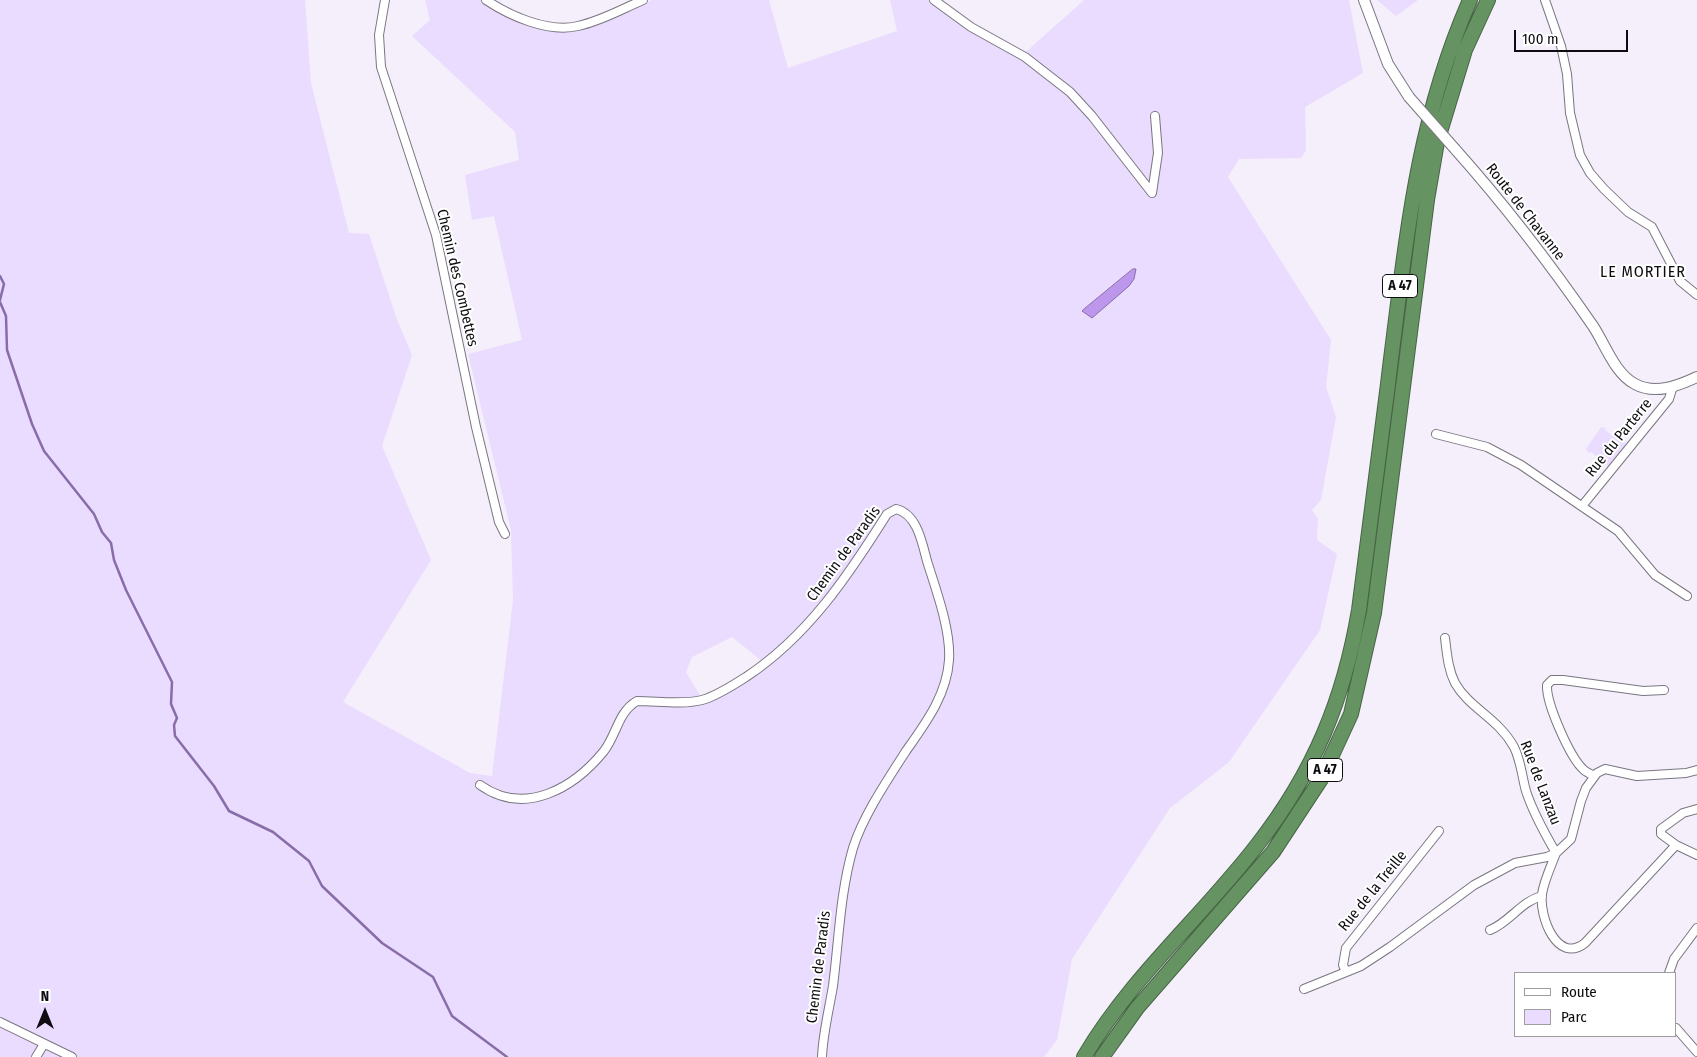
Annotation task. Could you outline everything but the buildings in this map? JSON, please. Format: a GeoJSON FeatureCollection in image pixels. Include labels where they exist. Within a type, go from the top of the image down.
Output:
{"type":"FeatureCollection","features":[{"type":"Feature","properties":{"kind":"highway","name":"A 47"},"geometry":{"type":"LineString","coordinates":[[1084,1057],[1125,996],[1231,876],[1280,815],[1306,772],[1334,712],[1352,650],[1359,610],[1397,308],[1419,158],[1440,78],[1470,0]]}},
{"type":"Feature","properties":{"kind":"highway","name":"A 47"},"geometry":{"type":"LineString","coordinates":[[1102,1057],[1137,1008],[1273,852],[1321,779],[1351,714],[1374,613],[1427,200],[1437,142],[1465,50],[1488,0]]}},
{"type":"Feature","properties":{"kind":"main road","name":"Route de Chavanne"},"geometry":{"type":"LineString","coordinates":[[1364,0],[1388,64],[1409,97],[1515,222],[1593,327],[1626,378],[1642,388],[1662,389],[1697,377]]}},
{"type":"Feature","properties":{"kind":"street","name":"Chemin des Combettes"},"geometry":{"type":"LineString","coordinates":[[385,0],[379,40],[381,67],[436,235],[476,428],[499,522],[504,534]]}},
{"type":"Feature","properties":{"kind":"street"},"geometry":{"type":"LineString","coordinates":[[491,1],[536,23],[565,28],[600,20],[644,0]]}},
{"type":"Feature","properties":{"kind":"street"},"geometry":{"type":"LineString","coordinates":[[934,0],[971,27],[1033,62],[1070,92],[1092,116],[1152,192],[1158,154],[1155,116]]}},
{"type":"Feature","properties":{"kind":"street"},"geometry":{"type":"LineString","coordinates":[[1545,0],[1561,46],[1567,74],[1570,113],[1580,155],[1590,174],[1610,195],[1628,212],[1652,227],[1680,281],[1697,295]]}},
{"type":"Feature","properties":{"kind":"street","name":"Rue du Parterre"},"geometry":{"type":"LineString","coordinates":[[1582,506],[1669,398],[1673,386]]}},
{"type":"Feature","properties":{"kind":"street"},"geometry":{"type":"LineString","coordinates":[[1436,434],[1498,452],[1582,506],[1618,531],[1655,575],[1687,596]]}},
{"type":"Feature","properties":{"kind":"street","name":"Chemin de Paradis"},"geometry":{"type":"LineString","coordinates":[[480,786],[490,792],[512,798],[535,799],[558,791],[604,751],[628,706],[637,701],[703,700],[735,684],[768,662],[794,639],[826,604],[850,573],[887,514],[896,509],[905,511],[911,518],[922,543],[936,590],[946,636],[948,671],[938,699],[924,727],[875,802],[854,844],[841,904],[822,1057]]}},
{"type":"Feature","properties":{"kind":"street","name":"Rue de Lanzau"},"geometry":{"type":"LineString","coordinates":[[1445,638],[1449,668],[1456,684],[1466,698],[1494,721],[1507,735],[1518,758],[1534,812],[1556,853]]}},
{"type":"Feature","properties":{"kind":"street"},"geometry":{"type":"LineString","coordinates":[[1594,776],[1583,770],[1567,744],[1549,705],[1547,685],[1552,680],[1563,680],[1643,691],[1664,690]]}},
{"type":"Feature","properties":{"kind":"street"},"geometry":{"type":"LineString","coordinates":[[1304,989],[1361,966],[1474,885],[1515,863],[1547,857],[1556,853],[1571,839],[1581,801],[1594,776],[1605,769],[1637,776],[1686,773],[1697,770]]}},
{"type":"Feature","properties":{"kind":"street"},"geometry":{"type":"LineString","coordinates":[[1697,809],[1683,813],[1661,829],[1661,834],[1664,838],[1697,855]]}},
{"type":"Feature","properties":{"kind":"street","name":"Rue de la Treille"},"geometry":{"type":"LineString","coordinates":[[1346,972],[1343,965],[1346,948],[1438,831]]}},
{"type":"Feature","properties":{"kind":"street"},"geometry":{"type":"LineString","coordinates":[[1556,853],[1542,896],[1545,918],[1551,935],[1564,948],[1579,948],[1676,845]]}},
{"type":"Feature","properties":{"kind":"street"},"geometry":{"type":"LineString","coordinates":[[1490,930],[1500,926],[1529,900],[1542,896]]}},
{"type":"Feature","properties":{"kind":"street"},"geometry":{"type":"LineString","coordinates":[[1669,972],[1674,959],[1697,928]]}},
{"type":"Feature","properties":{"kind":"street"},"geometry":{"type":"LineString","coordinates":[[0,1022],[72,1057]]}},
{"type":"Feature","properties":{"kind":"street"},"geometry":{"type":"LineString","coordinates":[[1677,1029],[1697,1052]]}},
{"type":"Feature","properties":{"kind":"street"},"geometry":{"type":"LineString","coordinates":[[36,1057],[44,1044]]}},
{"type":"Feature","properties":{"kind":"green space"},"geometry":{"type":"Polygon","coordinates":[[[0,0],[305,0],[311,83],[349,233],[369,234],[396,317],[412,355],[382,446],[431,560],[343,702],[470,773],[492,776],[513,600],[511,530],[468,354],[522,340],[494,216],[472,220],[465,175],[519,160],[515,132],[412,36],[430,20],[425,0],[482,0],[540,27],[590,26],[652,0],[769,0],[788,68],[897,31],[890,0],[941,0],[938,9],[1019,58],[1084,0],[1349,0],[1363,73],[1305,107],[1306,150],[1301,158],[1239,159],[1228,177],[1331,340],[1326,387],[1336,417],[1321,500],[1312,510],[1318,519],[1317,540],[1337,554],[1320,630],[1229,762],[1170,808],[1072,959],[1057,1040],[1044,1057],[0,1057],[0,0]],[[732,637],[692,657],[686,672],[704,702],[767,665],[732,637]]]}},
{"type":"Feature","properties":{"kind":"green space"},"geometry":{"type":"Polygon","coordinates":[[[1377,0],[1418,0],[1396,16],[1377,0]]]}},
{"type":"Feature","properties":{"kind":"green space"},"geometry":{"type":"Polygon","coordinates":[[[1601,427],[1606,428],[1605,430],[1613,436],[1615,434],[1626,444],[1608,466],[1586,449],[1601,427]]]}},
{"type":"Feature","properties":{"kind":"shaded area"},"geometry":{"type":"Polygon","coordinates":[[[1133,269],[1136,269],[1134,279],[1129,286],[1092,318],[1082,311],[1084,309],[1133,269]]]}},
{"type":"Feature","properties":{"kind":"waterway"},"geometry":{"type":"LineString","coordinates":[[0,276],[4,284],[0,300]]}},
{"type":"Feature","properties":{"kind":"waterway"},"geometry":{"type":"LineString","coordinates":[[0,302],[6,316],[7,350],[32,424],[44,451],[94,514],[102,532],[111,543],[114,560],[126,590],[172,682],[171,704],[177,718],[174,725],[175,736],[214,786],[229,811],[273,832],[309,861],[322,886],[382,943],[433,977],[452,1016],[507,1057]]}},
{"type":"Feature","properties":{"kind":"district","name":"LE MORTIER"},"geometry":{"type":"Point","coordinates":[1643,273]}}]}
